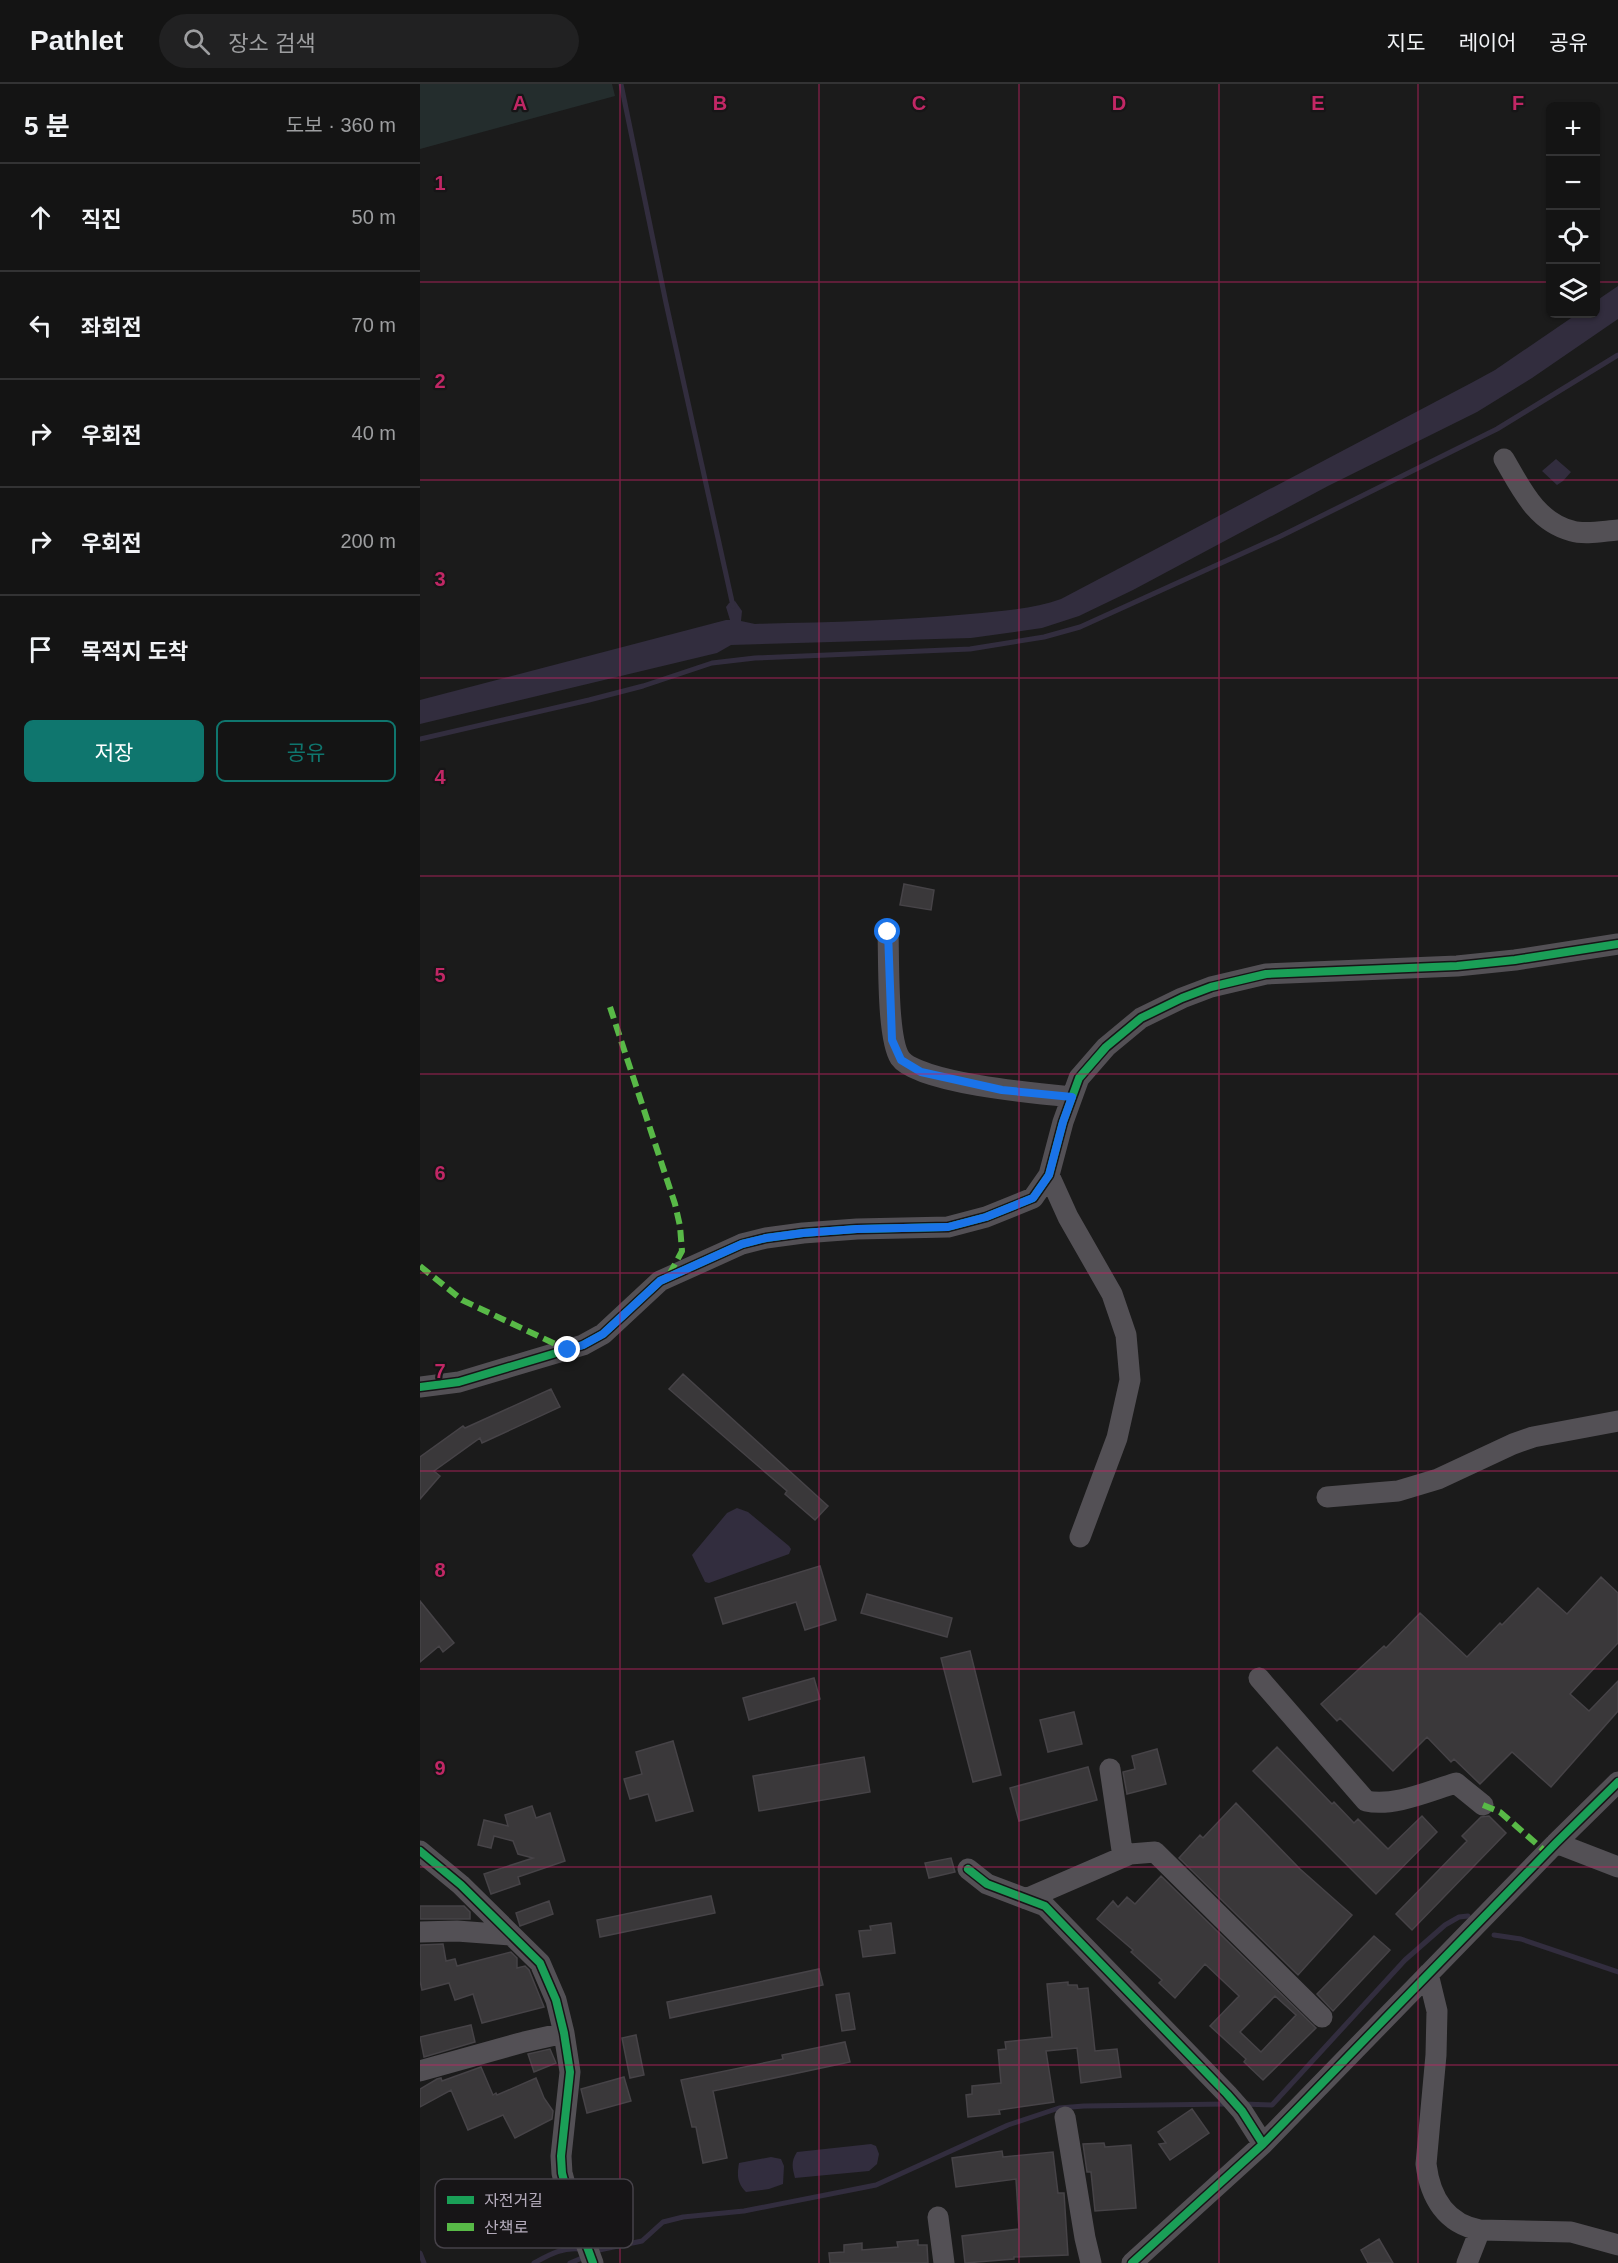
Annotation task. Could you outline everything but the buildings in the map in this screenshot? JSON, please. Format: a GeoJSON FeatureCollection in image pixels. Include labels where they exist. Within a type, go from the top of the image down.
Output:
{"type":"FeatureCollection","features":[{"type":"Feature","properties":{"kind":"street"},"geometry":{"type":"LineString","coordinates":[[1504,459],[1537,512],[1556,525],[1572,532],[1618,530]]}},
{"type":"Feature","properties":{"kind":"street"},"geometry":{"type":"LineString","coordinates":[[888,932],[892,1040],[901,1060],[921,1072],[1002,1090],[1072,1097]]}},
{"type":"Feature","properties":{"kind":"street"},"geometry":{"type":"LineString","coordinates":[[420,1387],[459,1382],[583,1345],[603,1334],[660,1281],[742,1244],[803,1233],[948,1227],[986,1217],[1033,1198],[1049,1175],[1063,1122],[1079,1078],[1106,1047],[1141,1018],[1211,987],[1266,974],[1457,966],[1515,960],[1618,944]]}},
{"type":"Feature","properties":{"kind":"street"},"geometry":{"type":"LineString","coordinates":[[1049,1175],[1068,1217],[1112,1294],[1126,1335],[1130,1380],[1117,1438],[1080,1537]]}},
{"type":"Feature","properties":{"kind":"street"},"geometry":{"type":"LineString","coordinates":[[1327,1497],[1398,1491],[1438,1479],[1533,1437],[1618,1421]]}},
{"type":"Feature","properties":{"kind":"street"},"geometry":{"type":"LineString","coordinates":[[1259,1678],[1366,1801],[1376,1803],[1406,1798],[1456,1783],[1483,1805]]}},
{"type":"Feature","properties":{"kind":"street"},"geometry":{"type":"LineString","coordinates":[[1110,1769],[1123,1857]]}},
{"type":"Feature","properties":{"kind":"street"},"geometry":{"type":"LineString","coordinates":[[1132,2263],[1263,2144],[1618,1782]]}},
{"type":"Feature","properties":{"kind":"street"},"geometry":{"type":"LineString","coordinates":[[1556,1843],[1618,1867]]}},
{"type":"Feature","properties":{"kind":"street"},"geometry":{"type":"LineString","coordinates":[[420,1851],[461,1885],[540,1963],[556,2000],[570,2072],[561,2156],[564,2179]]}},
{"type":"Feature","properties":{"kind":"street"},"geometry":{"type":"LineString","coordinates":[[1026,1899],[1130,1854],[1155,1852],[1322,2017]]}},
{"type":"Feature","properties":{"kind":"street"},"geometry":{"type":"LineString","coordinates":[[968,1869],[987,1884],[1045,1906],[1219,2085],[1242,2111],[1263,2144]]}},
{"type":"Feature","properties":{"kind":"street"},"geometry":{"type":"LineString","coordinates":[[420,1932],[457,1931],[511,1935]]}},
{"type":"Feature","properties":{"kind":"street"},"geometry":{"type":"LineString","coordinates":[[1428,1974],[1437,2011],[1436,2055],[1426,2164],[1428,2180],[1435,2196],[1449,2217],[1467,2228],[1571,2232],[1618,2245]]}},
{"type":"Feature","properties":{"kind":"street"},"geometry":{"type":"LineString","coordinates":[[420,2071],[564,2033]]}},
{"type":"Feature","properties":{"kind":"street"},"geometry":{"type":"LineString","coordinates":[[1065,2117],[1091,2263]]}},
{"type":"Feature","properties":{"kind":"street"},"geometry":{"type":"LineString","coordinates":[[938,2217],[944,2263]]}},
{"type":"Feature","properties":{"kind":"street"},"geometry":{"type":"LineString","coordinates":[[1467,2263],[1480,2230]]}},
{"type":"Feature","properties":{"kind":"street"},"geometry":{"type":"LineString","coordinates":[[588,2248],[593,2263]]}},
{"type":"Feature","properties":{"kind":"shaded area"},"geometry":{"type":"Polygon","coordinates":[[[420,84],[612,84],[615,96],[420,149],[420,84]]]}},
{"type":"Feature","properties":{"kind":"shaded area"},"geometry":{"type":"Polygon","coordinates":[[[1618,286],[1618,319],[1532,378],[1477,412],[1328,486],[1133,590],[1079,616],[1042,628],[971,638],[731,645],[717,653],[420,724],[420,700],[730,620],[726,607],[735,601],[742,611],[741,621],[755,624],[943,616],[1016,609],[1061,599],[1495,370],[1571,318],[1600,318],[1600,298],[1618,286]]]}},
{"type":"Feature","properties":{"kind":"shaded area"},"geometry":{"type":"Polygon","coordinates":[[[1556,459],[1571,472],[1557,485],[1542,471],[1556,459]]]}},
{"type":"Feature","properties":{"kind":"shaded area"},"geometry":{"type":"Polygon","coordinates":[[[737,1508],[748,1512],[789,1546],[791,1549],[789,1554],[709,1583],[705,1582],[692,1555],[727,1513],[737,1508]]]}},
{"type":"Feature","properties":{"kind":"shaded area"},"geometry":{"type":"Polygon","coordinates":[[[871,2144],[876,2146],[879,2154],[877,2164],[869,2171],[795,2178],[793,2164],[797,2152],[871,2144]]]}},
{"type":"Feature","properties":{"kind":"shaded area"},"geometry":{"type":"Polygon","coordinates":[[[771,2157],[781,2159],[784,2166],[783,2184],[769,2189],[746,2192],[738,2179],[739,2163],[771,2157]]]}},
{"type":"Feature","properties":{"kind":"waterway"},"geometry":{"type":"LineString","coordinates":[[621,84],[666,303],[733,606]]}},
{"type":"Feature","properties":{"kind":"waterway"},"geometry":{"type":"LineString","coordinates":[[420,739],[643,686],[712,663],[755,658],[970,649],[1044,637],[1080,627],[1281,536],[1497,429],[1618,355]]}},
{"type":"Feature","properties":{"kind":"waterway"},"geometry":{"type":"LineString","coordinates":[[1243,2104],[1272,2105],[1405,1960],[1445,1925],[1459,1917],[1468,1916]]}},
{"type":"Feature","properties":{"kind":"waterway"},"geometry":{"type":"LineString","coordinates":[[1494,1935],[1521,1939],[1618,1972]]}},
{"type":"Feature","properties":{"kind":"waterway"},"geometry":{"type":"LineString","coordinates":[[633,2243],[642,2241],[663,2222],[683,2217],[744,2211],[876,2185],[1008,2125],[1059,2108],[1228,2104]]}},
{"type":"Feature","properties":{"kind":"waterway"},"geometry":{"type":"LineString","coordinates":[[599,2250],[609,2248]]}},
{"type":"Feature","properties":{"kind":"waterway"},"geometry":{"type":"LineString","coordinates":[[534,2263],[561,2250],[580,2249]]}},
{"type":"Feature","properties":{"kind":"waterway"},"geometry":{"type":"LineString","coordinates":[[420,2253],[424,2263]]}},
{"type":"Feature","properties":{"kind":"waterway"},"geometry":{"type":"LineString","coordinates":[[570,2263],[582,2258]]}},
{"type":"Feature","properties":{"kind":"marked path"},"geometry":{"type":"LineString","coordinates":[[610,1007],[675,1204],[680,1226],[682,1251],[668,1277]]}},
{"type":"Feature","properties":{"kind":"marked path"},"geometry":{"type":"LineString","coordinates":[[420,1266],[462,1300],[568,1350]]}},
{"type":"Feature","properties":{"kind":"marked path"},"geometry":{"type":"LineString","coordinates":[[1483,1805],[1500,1812],[1546,1852]]}},
{"type":"Feature","properties":{"kind":"cycle path"},"geometry":{"type":"LineString","coordinates":[[420,1387],[459,1382],[583,1345],[603,1334],[660,1281],[742,1244],[803,1233],[948,1227],[986,1217],[1033,1198],[1049,1175],[1063,1122],[1079,1078],[1106,1047],[1141,1018],[1211,987],[1266,974],[1457,966],[1515,960],[1618,944]]}},
{"type":"Feature","properties":{"kind":"cycle path"},"geometry":{"type":"LineString","coordinates":[[1132,2263],[1263,2144],[1618,1782]]}},
{"type":"Feature","properties":{"kind":"cycle path"},"geometry":{"type":"LineString","coordinates":[[420,1851],[461,1885],[540,1963],[556,2000],[570,2072],[561,2156],[564,2179]]}},
{"type":"Feature","properties":{"kind":"cycle path"},"geometry":{"type":"LineString","coordinates":[[968,1869],[987,1884],[1045,1906],[1227,2094],[1242,2111],[1263,2144]]}},
{"type":"Feature","properties":{"kind":"cycle path"},"geometry":{"type":"LineString","coordinates":[[588,2248],[593,2263]]}},
{"type":"Feature","properties":{"kind":"route"},"geometry":{"type":"LineString","coordinates":[[568,1350],[603,1334],[660,1281],[742,1244],[803,1233],[948,1227],[986,1217],[1033,1198],[1049,1175],[1072,1097],[1002,1090],[921,1072],[901,1060],[892,1040],[888,932]]}}]}
